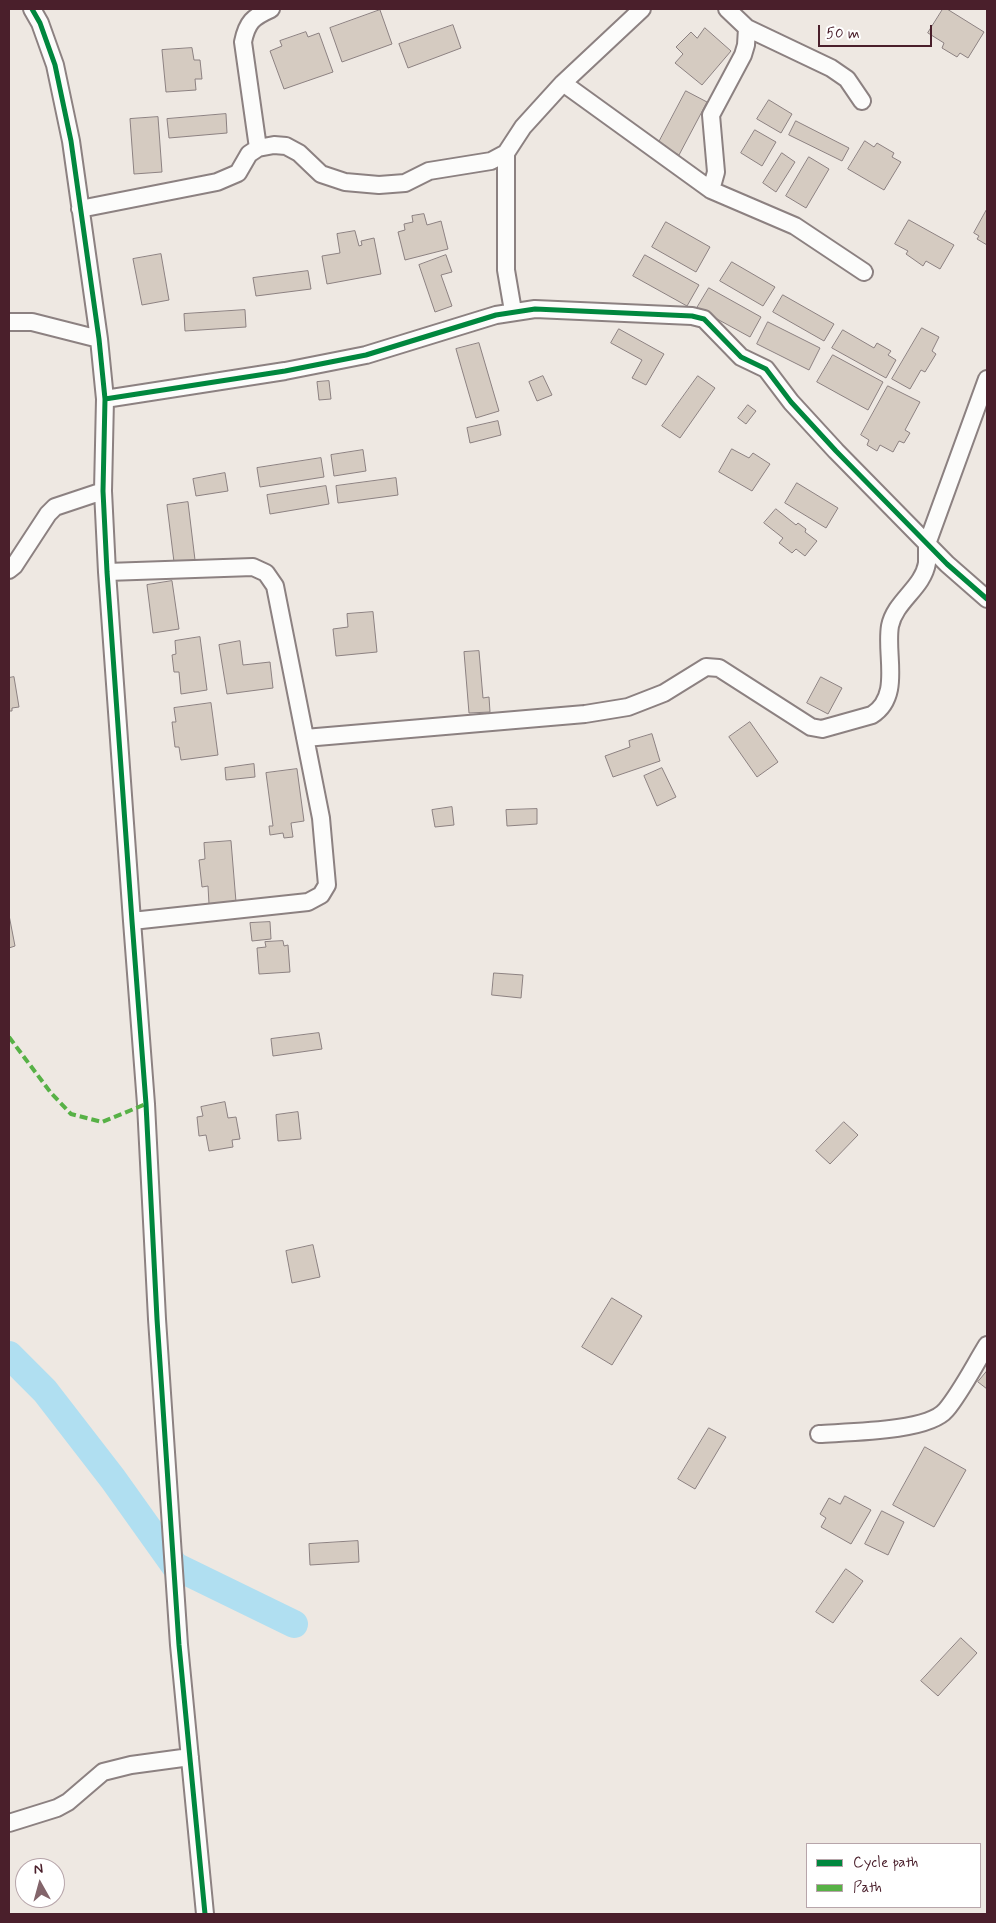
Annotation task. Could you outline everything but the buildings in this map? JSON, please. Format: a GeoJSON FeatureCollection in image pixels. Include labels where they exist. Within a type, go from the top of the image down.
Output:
{"type":"FeatureCollection","features":[{"type":"Feature","properties":{"kind":"street"},"geometry":{"type":"LineString","coordinates":[[32,9],[40,24],[55,65],[75,161],[99,339],[105,399],[102,491],[146,1104],[157,1319],[179,1645],[205,1914]]}},
{"type":"Feature","properties":{"kind":"street"},"geometry":{"type":"LineString","coordinates":[[258,148],[244,42],[246,27],[254,18],[271,9]]}},
{"type":"Feature","properties":{"kind":"street"},"geometry":{"type":"LineString","coordinates":[[80,209],[216,182],[238,173],[249,154],[258,148],[274,145],[286,146],[299,153],[322,174],[346,182],[405,183],[429,171],[491,161],[506,153],[523,127],[563,83],[642,9]]}},
{"type":"Feature","properties":{"kind":"street"},"geometry":{"type":"LineString","coordinates":[[727,9],[746,28],[832,68],[847,79],[862,101]]}},
{"type":"Feature","properties":{"kind":"street"},"geometry":{"type":"LineString","coordinates":[[711,190],[716,172],[711,115],[743,55],[746,45],[746,28]]}},
{"type":"Feature","properties":{"kind":"street"},"geometry":{"type":"LineString","coordinates":[[563,83],[711,190],[795,226],[864,272]]}},
{"type":"Feature","properties":{"kind":"street"},"geometry":{"type":"LineString","coordinates":[[506,153],[506,270],[512,312]]}},
{"type":"Feature","properties":{"kind":"street"},"geometry":{"type":"LineString","coordinates":[[105,399],[285,371],[366,355],[496,315],[512,312],[535,309],[587,310],[692,316],[704,319],[741,357],[766,369],[791,402],[927,544],[987,599]]}},
{"type":"Feature","properties":{"kind":"street"},"geometry":{"type":"LineString","coordinates":[[9,322],[32,322],[99,339]]}},
{"type":"Feature","properties":{"kind":"street"},"geometry":{"type":"LineString","coordinates":[[304,738],[585,714],[619,708],[664,693],[706,667],[719,668],[811,727],[822,729],[872,716],[886,704],[890,686],[889,643],[891,624],[900,605],[916,587],[924,573],[927,564],[927,544],[987,379]]}},
{"type":"Feature","properties":{"kind":"street"},"geometry":{"type":"LineString","coordinates":[[9,570],[14,566],[48,514],[55,508],[102,491]]}},
{"type":"Feature","properties":{"kind":"street"},"geometry":{"type":"LineString","coordinates":[[108,572],[253,567],[266,573],[275,586],[322,828],[327,885],[321,895],[308,902],[132,921]]}},
{"type":"Feature","properties":{"kind":"street"},"geometry":{"type":"LineString","coordinates":[[819,1434],[892,1429],[924,1423],[945,1412],[987,1345]]}},
{"type":"Feature","properties":{"kind":"street"},"geometry":{"type":"LineString","coordinates":[[9,1823],[57,1808],[68,1802],[103,1772],[190,1757]]}},
{"type":"Feature","properties":{"kind":"waterway"},"geometry":{"type":"LineString","coordinates":[[9,1355],[45,1391],[113,1479],[175,1566],[294,1624]]}},
{"type":"Feature","properties":{"kind":"marked path"},"geometry":{"type":"LineString","coordinates":[[9,1037],[51,1093],[71,1114],[102,1122],[146,1104]]}},
{"type":"Feature","properties":{"kind":"cycle path"},"geometry":{"type":"LineString","coordinates":[[32,9],[40,23],[55,65],[71,141],[99,339],[105,399],[103,491],[107,572],[146,1104],[157,1319],[179,1645],[205,1914]]}},
{"type":"Feature","properties":{"kind":"cycle path"},"geometry":{"type":"LineString","coordinates":[[105,399],[285,371],[366,355],[496,315],[535,309],[692,316],[704,319],[741,357],[766,369],[791,402],[836,451],[947,564],[987,599]]}}]}
